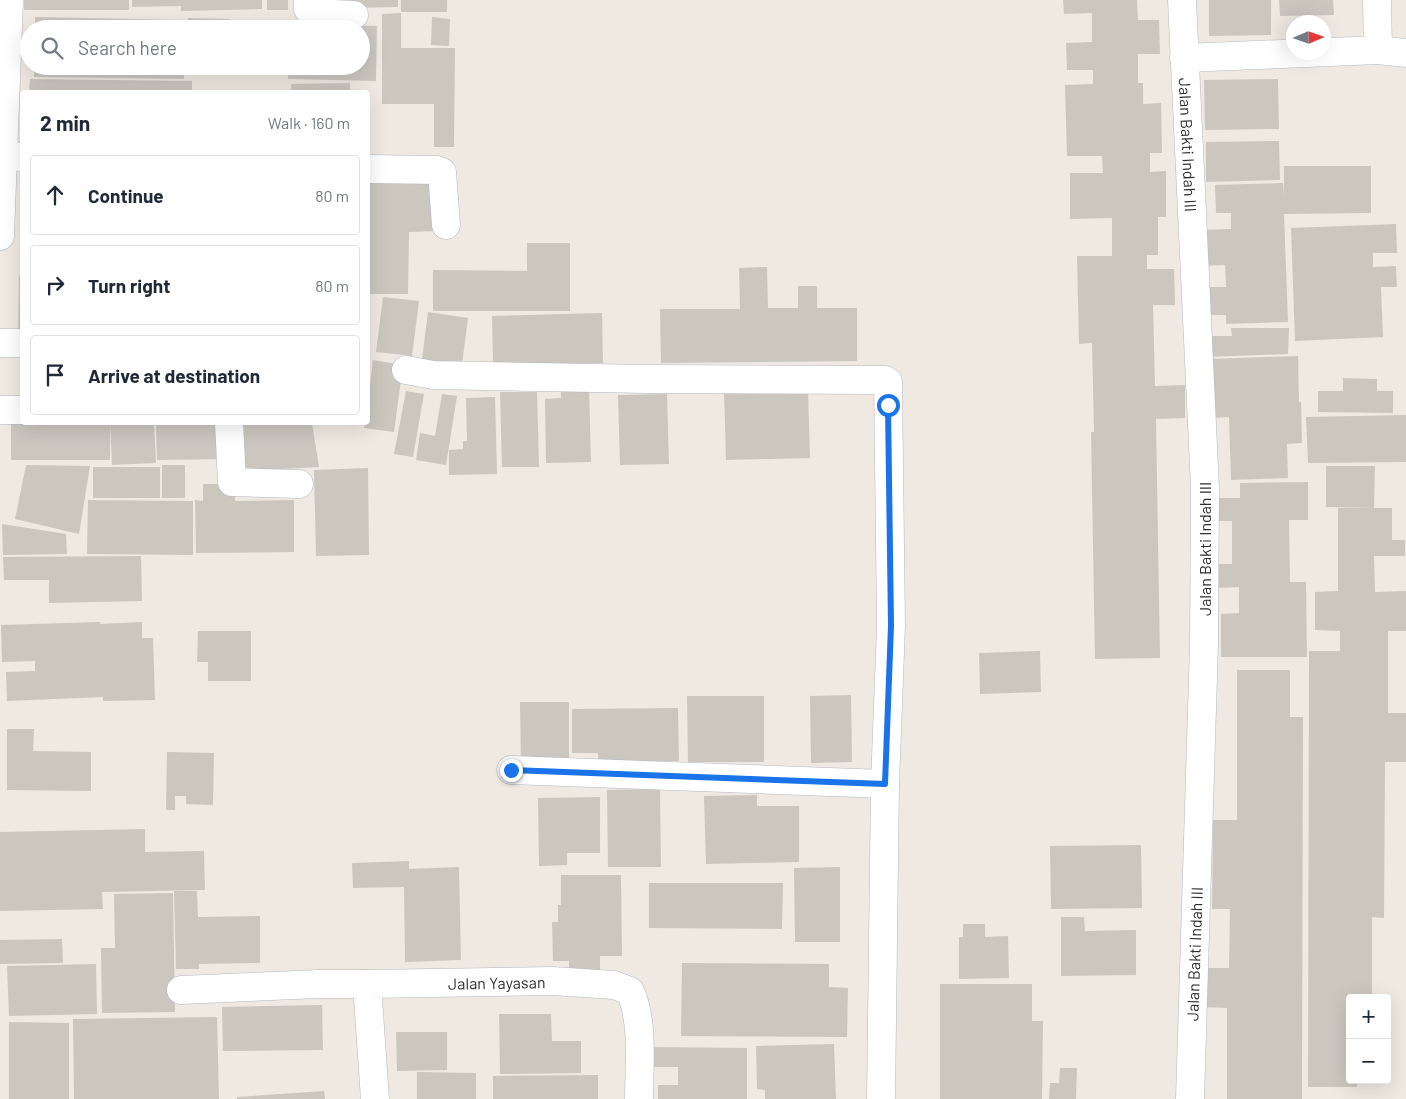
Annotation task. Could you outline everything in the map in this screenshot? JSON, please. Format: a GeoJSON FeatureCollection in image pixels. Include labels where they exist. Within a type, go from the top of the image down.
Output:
{"type":"FeatureCollection","features":[{"type":"Feature","properties":{"kind":"street"},"geometry":{"type":"LineString","coordinates":[[0,236],[13,157],[9,0]]}},
{"type":"Feature","properties":{"kind":"street"},"geometry":{"type":"LineString","coordinates":[[308,0],[308,9],[312,13],[354,15]]}},
{"type":"Feature","properties":{"kind":"street","name":"Jalan Bakti Indah III"},"geometry":{"type":"LineString","coordinates":[[1182,0],[1205,488],[1204,644],[1190,1099]]}},
{"type":"Feature","properties":{"kind":"street"},"geometry":{"type":"LineString","coordinates":[[1377,0],[1378,50]]}},
{"type":"Feature","properties":{"kind":"street"},"geometry":{"type":"LineString","coordinates":[[1184,58],[1378,50],[1406,53]]}},
{"type":"Feature","properties":{"kind":"street"},"geometry":{"type":"LineString","coordinates":[[370,169],[440,170],[442,172],[446,224]]}},
{"type":"Feature","properties":{"kind":"street"},"geometry":{"type":"LineString","coordinates":[[0,343],[20,344]]}},
{"type":"Feature","properties":{"kind":"street"},"geometry":{"type":"LineString","coordinates":[[406,370],[443,376],[885,380],[888,382],[891,626],[885,784],[881,1099]]}},
{"type":"Feature","properties":{"kind":"street"},"geometry":{"type":"LineString","coordinates":[[0,410],[20,410]]}},
{"type":"Feature","properties":{"kind":"street"},"geometry":{"type":"LineString","coordinates":[[229,425],[232,482],[299,484]]}},
{"type":"Feature","properties":{"kind":"street"},"geometry":{"type":"LineString","coordinates":[[511,770],[885,784]]}},
{"type":"Feature","properties":{"kind":"street","name":"Jalan Yayasan"},"geometry":{"type":"LineString","coordinates":[[367,984],[552,981],[614,985],[630,990],[636,1002],[639,1027],[639,1099]]}},
{"type":"Feature","properties":{"kind":"street"},"geometry":{"type":"LineString","coordinates":[[181,990],[319,984],[367,984],[375,1099]]}},
{"type":"Feature","properties":{"kind":"building"},"geometry":{"type":"Polygon","coordinates":[[[24,0],[129,0],[129,10],[24,10],[24,0]]]}},
{"type":"Feature","properties":{"kind":"building"},"geometry":{"type":"Polygon","coordinates":[[[132,0],[262,0],[262,9],[181,11],[181,6],[132,7],[132,0]]]}},
{"type":"Feature","properties":{"kind":"building"},"geometry":{"type":"Polygon","coordinates":[[[267,0],[288,0],[288,10],[267,10],[267,0]]]}},
{"type":"Feature","properties":{"kind":"building"},"geometry":{"type":"Polygon","coordinates":[[[351,0],[398,0],[398,7],[351,8],[351,0]]]}},
{"type":"Feature","properties":{"kind":"building"},"geometry":{"type":"Polygon","coordinates":[[[401,0],[447,0],[447,12],[401,12],[401,0]]]}},
{"type":"Feature","properties":{"kind":"building"},"geometry":{"type":"Polygon","coordinates":[[[1063,0],[1137,0],[1138,20],[1159,20],[1160,54],[1138,54],[1138,83],[1143,83],[1143,104],[1161,103],[1162,153],[1150,153],[1150,172],[1166,171],[1166,217],[1158,217],[1158,255],[1147,255],[1147,269],[1174,269],[1175,305],[1153,305],[1155,386],[1185,385],[1185,418],[1156,419],[1160,658],[1095,659],[1091,432],[1094,432],[1092,343],[1079,344],[1077,256],[1112,256],[1112,218],[1070,219],[1070,173],[1103,173],[1102,156],[1067,156],[1065,85],[1093,84],[1093,70],[1067,70],[1066,43],[1092,42],[1092,13],[1064,14],[1063,0]]]}},
{"type":"Feature","properties":{"kind":"building"},"geometry":{"type":"Polygon","coordinates":[[[1209,0],[1271,0],[1271,35],[1209,36],[1209,0]]]}},
{"type":"Feature","properties":{"kind":"building"},"geometry":{"type":"Polygon","coordinates":[[[1279,0],[1333,0],[1334,15],[1280,16],[1279,0]]]}},
{"type":"Feature","properties":{"kind":"building"},"geometry":{"type":"Polygon","coordinates":[[[401,13],[401,48],[455,48],[454,147],[434,147],[434,104],[382,104],[382,14],[401,13]]]}},
{"type":"Feature","properties":{"kind":"building"},"geometry":{"type":"Polygon","coordinates":[[[35,17],[184,20],[35,20],[35,17]]]}},
{"type":"Feature","properties":{"kind":"building"},"geometry":{"type":"Polygon","coordinates":[[[432,17],[450,19],[449,46],[431,45],[432,17]]]}},
{"type":"Feature","properties":{"kind":"building"},"geometry":{"type":"Polygon","coordinates":[[[188,18],[230,19],[230,20],[188,20],[188,18]]]}},
{"type":"Feature","properties":{"kind":"building"},"geometry":{"type":"Polygon","coordinates":[[[370,26],[377,26],[376,81],[288,79],[288,75],[370,75],[370,26]]]}},
{"type":"Feature","properties":{"kind":"building"},"geometry":{"type":"Polygon","coordinates":[[[34,75],[184,75],[184,79],[34,77],[34,75]]]}},
{"type":"Feature","properties":{"kind":"building"},"geometry":{"type":"Polygon","coordinates":[[[30,79],[192,81],[192,90],[29,90],[30,79]]]}},
{"type":"Feature","properties":{"kind":"building"},"geometry":{"type":"Polygon","coordinates":[[[1278,79],[1279,129],[1205,130],[1204,80],[1278,79]]]}},
{"type":"Feature","properties":{"kind":"building"},"geometry":{"type":"Polygon","coordinates":[[[350,83],[350,90],[291,90],[291,84],[350,83]]]}},
{"type":"Feature","properties":{"kind":"building"},"geometry":{"type":"Polygon","coordinates":[[[1279,141],[1280,180],[1206,182],[1206,142],[1279,141]]]}},
{"type":"Feature","properties":{"kind":"building"},"geometry":{"type":"Polygon","coordinates":[[[1284,166],[1371,166],[1371,213],[1284,214],[1288,322],[1226,324],[1226,315],[1203,315],[1202,287],[1226,287],[1225,265],[1199,266],[1199,230],[1231,229],[1231,213],[1216,213],[1215,185],[1283,183],[1284,196],[1284,166]]]}},
{"type":"Feature","properties":{"kind":"building"},"geometry":{"type":"Polygon","coordinates":[[[370,172],[440,172],[440,231],[409,232],[408,294],[370,294],[370,172]]]}},
{"type":"Feature","properties":{"kind":"building"},"geometry":{"type":"Polygon","coordinates":[[[1396,224],[1397,253],[1373,253],[1373,267],[1396,266],[1397,287],[1381,287],[1383,337],[1295,341],[1291,228],[1396,224]]]}},
{"type":"Feature","properties":{"kind":"building"},"geometry":{"type":"Polygon","coordinates":[[[527,243],[570,243],[570,311],[433,311],[433,270],[527,271],[527,243]]]}},
{"type":"Feature","properties":{"kind":"building"},"geometry":{"type":"Polygon","coordinates":[[[767,267],[768,308],[798,308],[798,286],[817,286],[817,308],[857,308],[857,361],[661,363],[660,309],[740,309],[739,268],[767,267]]]}},
{"type":"Feature","properties":{"kind":"building"},"geometry":{"type":"Polygon","coordinates":[[[19,275],[20,275],[20,340],[18,340],[19,275]]]}},
{"type":"Feature","properties":{"kind":"building"},"geometry":{"type":"Polygon","coordinates":[[[383,297],[419,301],[412,356],[376,352],[383,297]]]}},
{"type":"Feature","properties":{"kind":"building"},"geometry":{"type":"Polygon","coordinates":[[[428,312],[468,318],[461,372],[421,367],[428,312]]]}},
{"type":"Feature","properties":{"kind":"building"},"geometry":{"type":"Polygon","coordinates":[[[602,313],[603,363],[493,365],[492,316],[602,313]]]}},
{"type":"Feature","properties":{"kind":"building"},"geometry":{"type":"Polygon","coordinates":[[[1231,328],[1289,328],[1288,354],[1207,357],[1207,336],[1232,336],[1231,328]]]}},
{"type":"Feature","properties":{"kind":"building"},"geometry":{"type":"Polygon","coordinates":[[[1298,356],[1302,443],[1287,444],[1288,478],[1231,480],[1229,417],[1210,418],[1208,359],[1298,356]]]}},
{"type":"Feature","properties":{"kind":"building"},"geometry":{"type":"Polygon","coordinates":[[[373,360],[403,365],[394,432],[364,428],[364,425],[370,425],[370,385],[373,360]]]}},
{"type":"Feature","properties":{"kind":"building"},"geometry":{"type":"Polygon","coordinates":[[[1343,378],[1377,379],[1377,391],[1393,391],[1393,413],[1318,412],[1318,391],[1343,391],[1343,378]]]}},
{"type":"Feature","properties":{"kind":"building"},"geometry":{"type":"Polygon","coordinates":[[[589,386],[591,462],[546,463],[545,399],[561,398],[561,387],[589,386]]]}},
{"type":"Feature","properties":{"kind":"building"},"geometry":{"type":"Polygon","coordinates":[[[808,390],[810,458],[726,460],[724,392],[808,390]]]}},
{"type":"Feature","properties":{"kind":"building"},"geometry":{"type":"Polygon","coordinates":[[[406,391],[424,394],[413,457],[394,454],[406,391]]]}},
{"type":"Feature","properties":{"kind":"building"},"geometry":{"type":"Polygon","coordinates":[[[500,392],[537,392],[539,467],[502,467],[500,392]]]}},
{"type":"Feature","properties":{"kind":"building"},"geometry":{"type":"Polygon","coordinates":[[[442,394],[457,396],[446,465],[416,460],[420,433],[435,436],[442,394]]]}},
{"type":"Feature","properties":{"kind":"building"},"geometry":{"type":"Polygon","coordinates":[[[667,394],[669,464],[620,465],[618,395],[667,394]]]}},
{"type":"Feature","properties":{"kind":"building"},"geometry":{"type":"Polygon","coordinates":[[[495,397],[497,474],[449,475],[449,450],[463,449],[463,441],[467,441],[466,398],[495,397]]]}},
{"type":"Feature","properties":{"kind":"building"},"geometry":{"type":"Polygon","coordinates":[[[1406,415],[1406,462],[1308,463],[1306,417],[1406,415]]]}},
{"type":"Feature","properties":{"kind":"building"},"geometry":{"type":"Polygon","coordinates":[[[11,418],[20,421],[20,425],[110,425],[110,460],[11,460],[11,418]]]}},
{"type":"Feature","properties":{"kind":"building"},"geometry":{"type":"Polygon","coordinates":[[[110,425],[154,425],[156,463],[112,465],[110,425]]]}},
{"type":"Feature","properties":{"kind":"building"},"geometry":{"type":"Polygon","coordinates":[[[156,425],[227,425],[229,459],[157,460],[156,425]]]}},
{"type":"Feature","properties":{"kind":"building"},"geometry":{"type":"Polygon","coordinates":[[[240,425],[312,425],[319,467],[243,471],[240,425]]]}},
{"type":"Feature","properties":{"kind":"building"},"geometry":{"type":"Polygon","coordinates":[[[26,465],[90,466],[79,534],[15,519],[26,465]]]}},
{"type":"Feature","properties":{"kind":"building"},"geometry":{"type":"Polygon","coordinates":[[[162,465],[185,465],[185,498],[162,498],[162,465]]]}},
{"type":"Feature","properties":{"kind":"building"},"geometry":{"type":"Polygon","coordinates":[[[1326,466],[1375,466],[1374,508],[1326,507],[1326,466]]]}},
{"type":"Feature","properties":{"kind":"building"},"geometry":{"type":"Polygon","coordinates":[[[93,467],[160,467],[160,498],[93,498],[93,467]]]}},
{"type":"Feature","properties":{"kind":"building"},"geometry":{"type":"Polygon","coordinates":[[[368,468],[369,555],[316,556],[314,470],[368,468]]]}},
{"type":"Feature","properties":{"kind":"building"},"geometry":{"type":"Polygon","coordinates":[[[1308,482],[1308,520],[1289,520],[1290,582],[1306,582],[1307,657],[1221,657],[1221,614],[1239,613],[1239,587],[1217,588],[1217,564],[1232,564],[1232,521],[1209,521],[1209,498],[1240,498],[1240,483],[1308,482]]]}},
{"type":"Feature","properties":{"kind":"building"},"geometry":{"type":"Polygon","coordinates":[[[203,484],[235,484],[235,501],[294,500],[294,552],[196,553],[195,500],[203,501],[203,484]]]}},
{"type":"Feature","properties":{"kind":"building"},"geometry":{"type":"Polygon","coordinates":[[[88,500],[193,501],[193,555],[87,554],[88,500]]]}},
{"type":"Feature","properties":{"kind":"building"},"geometry":{"type":"Polygon","coordinates":[[[1338,508],[1392,508],[1392,540],[1405,540],[1405,556],[1374,556],[1375,592],[1406,591],[1406,631],[1388,631],[1388,713],[1406,713],[1406,762],[1385,762],[1384,918],[1372,917],[1372,994],[1346,994],[1346,1084],[1357,1084],[1357,1087],[1308,1087],[1309,651],[1340,651],[1340,631],[1315,630],[1315,592],[1338,591],[1338,508]]]}},
{"type":"Feature","properties":{"kind":"building"},"geometry":{"type":"Polygon","coordinates":[[[2,524],[66,534],[67,554],[3,555],[2,524]]]}},
{"type":"Feature","properties":{"kind":"building"},"geometry":{"type":"Polygon","coordinates":[[[141,556],[142,601],[49,603],[49,580],[4,580],[3,557],[141,556]]]}},
{"type":"Feature","properties":{"kind":"building"},"geometry":{"type":"Polygon","coordinates":[[[100,622],[100,624],[142,622],[142,638],[153,638],[155,700],[103,701],[103,697],[7,701],[6,672],[35,671],[35,661],[2,662],[1,625],[100,622]]]}},
{"type":"Feature","properties":{"kind":"building"},"geometry":{"type":"Polygon","coordinates":[[[198,631],[251,631],[251,681],[208,681],[208,662],[197,662],[198,631]]]}},
{"type":"Feature","properties":{"kind":"building"},"geometry":{"type":"Polygon","coordinates":[[[1040,651],[1041,692],[980,694],[979,653],[1040,651]]]}},
{"type":"Feature","properties":{"kind":"building"},"geometry":{"type":"Polygon","coordinates":[[[1237,670],[1290,670],[1290,717],[1303,717],[1302,1099],[1227,1099],[1227,1008],[1201,1007],[1201,968],[1229,968],[1230,909],[1212,909],[1213,820],[1237,820],[1237,670]]]}},
{"type":"Feature","properties":{"kind":"building"},"geometry":{"type":"Polygon","coordinates":[[[851,695],[852,762],[811,763],[810,696],[851,695]]]}},
{"type":"Feature","properties":{"kind":"building"},"geometry":{"type":"Polygon","coordinates":[[[687,696],[764,696],[764,762],[688,762],[687,696]]]}},
{"type":"Feature","properties":{"kind":"building"},"geometry":{"type":"Polygon","coordinates":[[[520,702],[569,702],[569,763],[521,764],[520,702]]]}},
{"type":"Feature","properties":{"kind":"building"},"geometry":{"type":"Polygon","coordinates":[[[678,708],[679,761],[598,762],[598,753],[572,753],[572,709],[678,708]]]}},
{"type":"Feature","properties":{"kind":"building"},"geometry":{"type":"Polygon","coordinates":[[[7,729],[34,729],[33,751],[91,752],[91,791],[7,790],[7,729]]]}},
{"type":"Feature","properties":{"kind":"building"},"geometry":{"type":"Polygon","coordinates":[[[167,752],[214,753],[213,805],[186,804],[186,796],[175,796],[175,810],[166,810],[167,752]]]}},
{"type":"Feature","properties":{"kind":"building"},"geometry":{"type":"Polygon","coordinates":[[[660,789],[661,867],[608,867],[607,790],[660,789]]]}},
{"type":"Feature","properties":{"kind":"building"},"geometry":{"type":"Polygon","coordinates":[[[757,795],[757,806],[799,806],[799,862],[706,864],[704,796],[757,795]]]}},
{"type":"Feature","properties":{"kind":"building"},"geometry":{"type":"Polygon","coordinates":[[[600,797],[600,853],[567,853],[567,865],[539,866],[538,798],[600,797]]]}},
{"type":"Feature","properties":{"kind":"building"},"geometry":{"type":"Polygon","coordinates":[[[145,829],[145,852],[204,851],[205,890],[102,892],[103,909],[0,911],[0,832],[145,829]]]}},
{"type":"Feature","properties":{"kind":"building"},"geometry":{"type":"Polygon","coordinates":[[[1141,845],[1142,908],[1051,909],[1050,846],[1141,845]]]}},
{"type":"Feature","properties":{"kind":"building"},"geometry":{"type":"Polygon","coordinates":[[[409,861],[409,869],[459,867],[461,960],[405,962],[404,887],[353,888],[352,863],[409,861]]]}},
{"type":"Feature","properties":{"kind":"building"},"geometry":{"type":"Polygon","coordinates":[[[840,867],[840,942],[795,942],[794,868],[840,867]]]}},
{"type":"Feature","properties":{"kind":"building"},"geometry":{"type":"Polygon","coordinates":[[[561,875],[621,875],[622,956],[600,956],[600,972],[569,972],[569,961],[553,961],[552,922],[558,922],[558,905],[561,905],[561,875]]]}},
{"type":"Feature","properties":{"kind":"building"},"geometry":{"type":"Polygon","coordinates":[[[649,883],[783,883],[782,929],[649,928],[649,883]]]}},
{"type":"Feature","properties":{"kind":"building"},"geometry":{"type":"Polygon","coordinates":[[[174,891],[197,891],[198,917],[260,916],[260,963],[199,964],[199,969],[176,969],[174,891]]]}},
{"type":"Feature","properties":{"kind":"building"},"geometry":{"type":"Polygon","coordinates":[[[173,893],[175,1012],[102,1013],[101,948],[115,948],[114,894],[173,893]]]}},
{"type":"Feature","properties":{"kind":"building"},"geometry":{"type":"Polygon","coordinates":[[[1061,917],[1084,917],[1085,931],[1136,930],[1136,975],[1061,976],[1061,917]]]}},
{"type":"Feature","properties":{"kind":"building"},"geometry":{"type":"Polygon","coordinates":[[[963,924],[985,924],[985,937],[1008,936],[1009,978],[959,979],[959,937],[963,937],[963,924]]]}},
{"type":"Feature","properties":{"kind":"building"},"geometry":{"type":"Polygon","coordinates":[[[62,939],[63,963],[0,964],[0,940],[62,939]]]}},
{"type":"Feature","properties":{"kind":"building"},"geometry":{"type":"Polygon","coordinates":[[[682,963],[829,964],[829,987],[848,988],[847,1037],[681,1036],[682,963]]]}},
{"type":"Feature","properties":{"kind":"building"},"geometry":{"type":"Polygon","coordinates":[[[96,964],[97,1014],[9,1016],[7,966],[96,964]]]}},
{"type":"Feature","properties":{"kind":"building"},"geometry":{"type":"Polygon","coordinates":[[[940,984],[1032,984],[1032,1021],[1043,1021],[1042,1099],[940,1099],[940,984]]]}},
{"type":"Feature","properties":{"kind":"building"},"geometry":{"type":"Polygon","coordinates":[[[322,1005],[323,1050],[223,1051],[222,1007],[322,1005]]]}},
{"type":"Feature","properties":{"kind":"building"},"geometry":{"type":"Polygon","coordinates":[[[499,1014],[551,1014],[552,1041],[581,1041],[581,1073],[500,1074],[499,1014]]]}},
{"type":"Feature","properties":{"kind":"building"},"geometry":{"type":"Polygon","coordinates":[[[217,1017],[219,1099],[74,1099],[73,1019],[217,1017]]]}},
{"type":"Feature","properties":{"kind":"building"},"geometry":{"type":"Polygon","coordinates":[[[9,1022],[69,1023],[69,1099],[9,1099],[9,1022]]]}},
{"type":"Feature","properties":{"kind":"building"},"geometry":{"type":"Polygon","coordinates":[[[396,1032],[447,1032],[447,1070],[397,1071],[396,1032]]]}},
{"type":"Feature","properties":{"kind":"building"},"geometry":{"type":"Polygon","coordinates":[[[834,1044],[836,1099],[765,1099],[765,1090],[757,1089],[756,1046],[834,1044]]]}},
{"type":"Feature","properties":{"kind":"building"},"geometry":{"type":"Polygon","coordinates":[[[650,1047],[747,1048],[747,1099],[658,1099],[658,1085],[678,1085],[678,1067],[650,1067],[650,1047]]]}},
{"type":"Feature","properties":{"kind":"building"},"geometry":{"type":"Polygon","coordinates":[[[1060,1068],[1077,1068],[1076,1099],[1049,1099],[1050,1083],[1059,1083],[1060,1068]]]}},
{"type":"Feature","properties":{"kind":"building"},"geometry":{"type":"Polygon","coordinates":[[[417,1072],[476,1073],[476,1099],[417,1099],[417,1072]]]}},
{"type":"Feature","properties":{"kind":"building"},"geometry":{"type":"Polygon","coordinates":[[[598,1075],[598,1099],[493,1099],[493,1076],[598,1075]]]}},
{"type":"Feature","properties":{"kind":"building"},"geometry":{"type":"Polygon","coordinates":[[[324,1091],[325,1099],[237,1099],[237,1097],[324,1091]]]}},
{"type":"Feature","properties":{"kind":"route"},"geometry":{"type":"LineString","coordinates":[[511,770],[885,784],[891,626],[888,405]]}}]}
